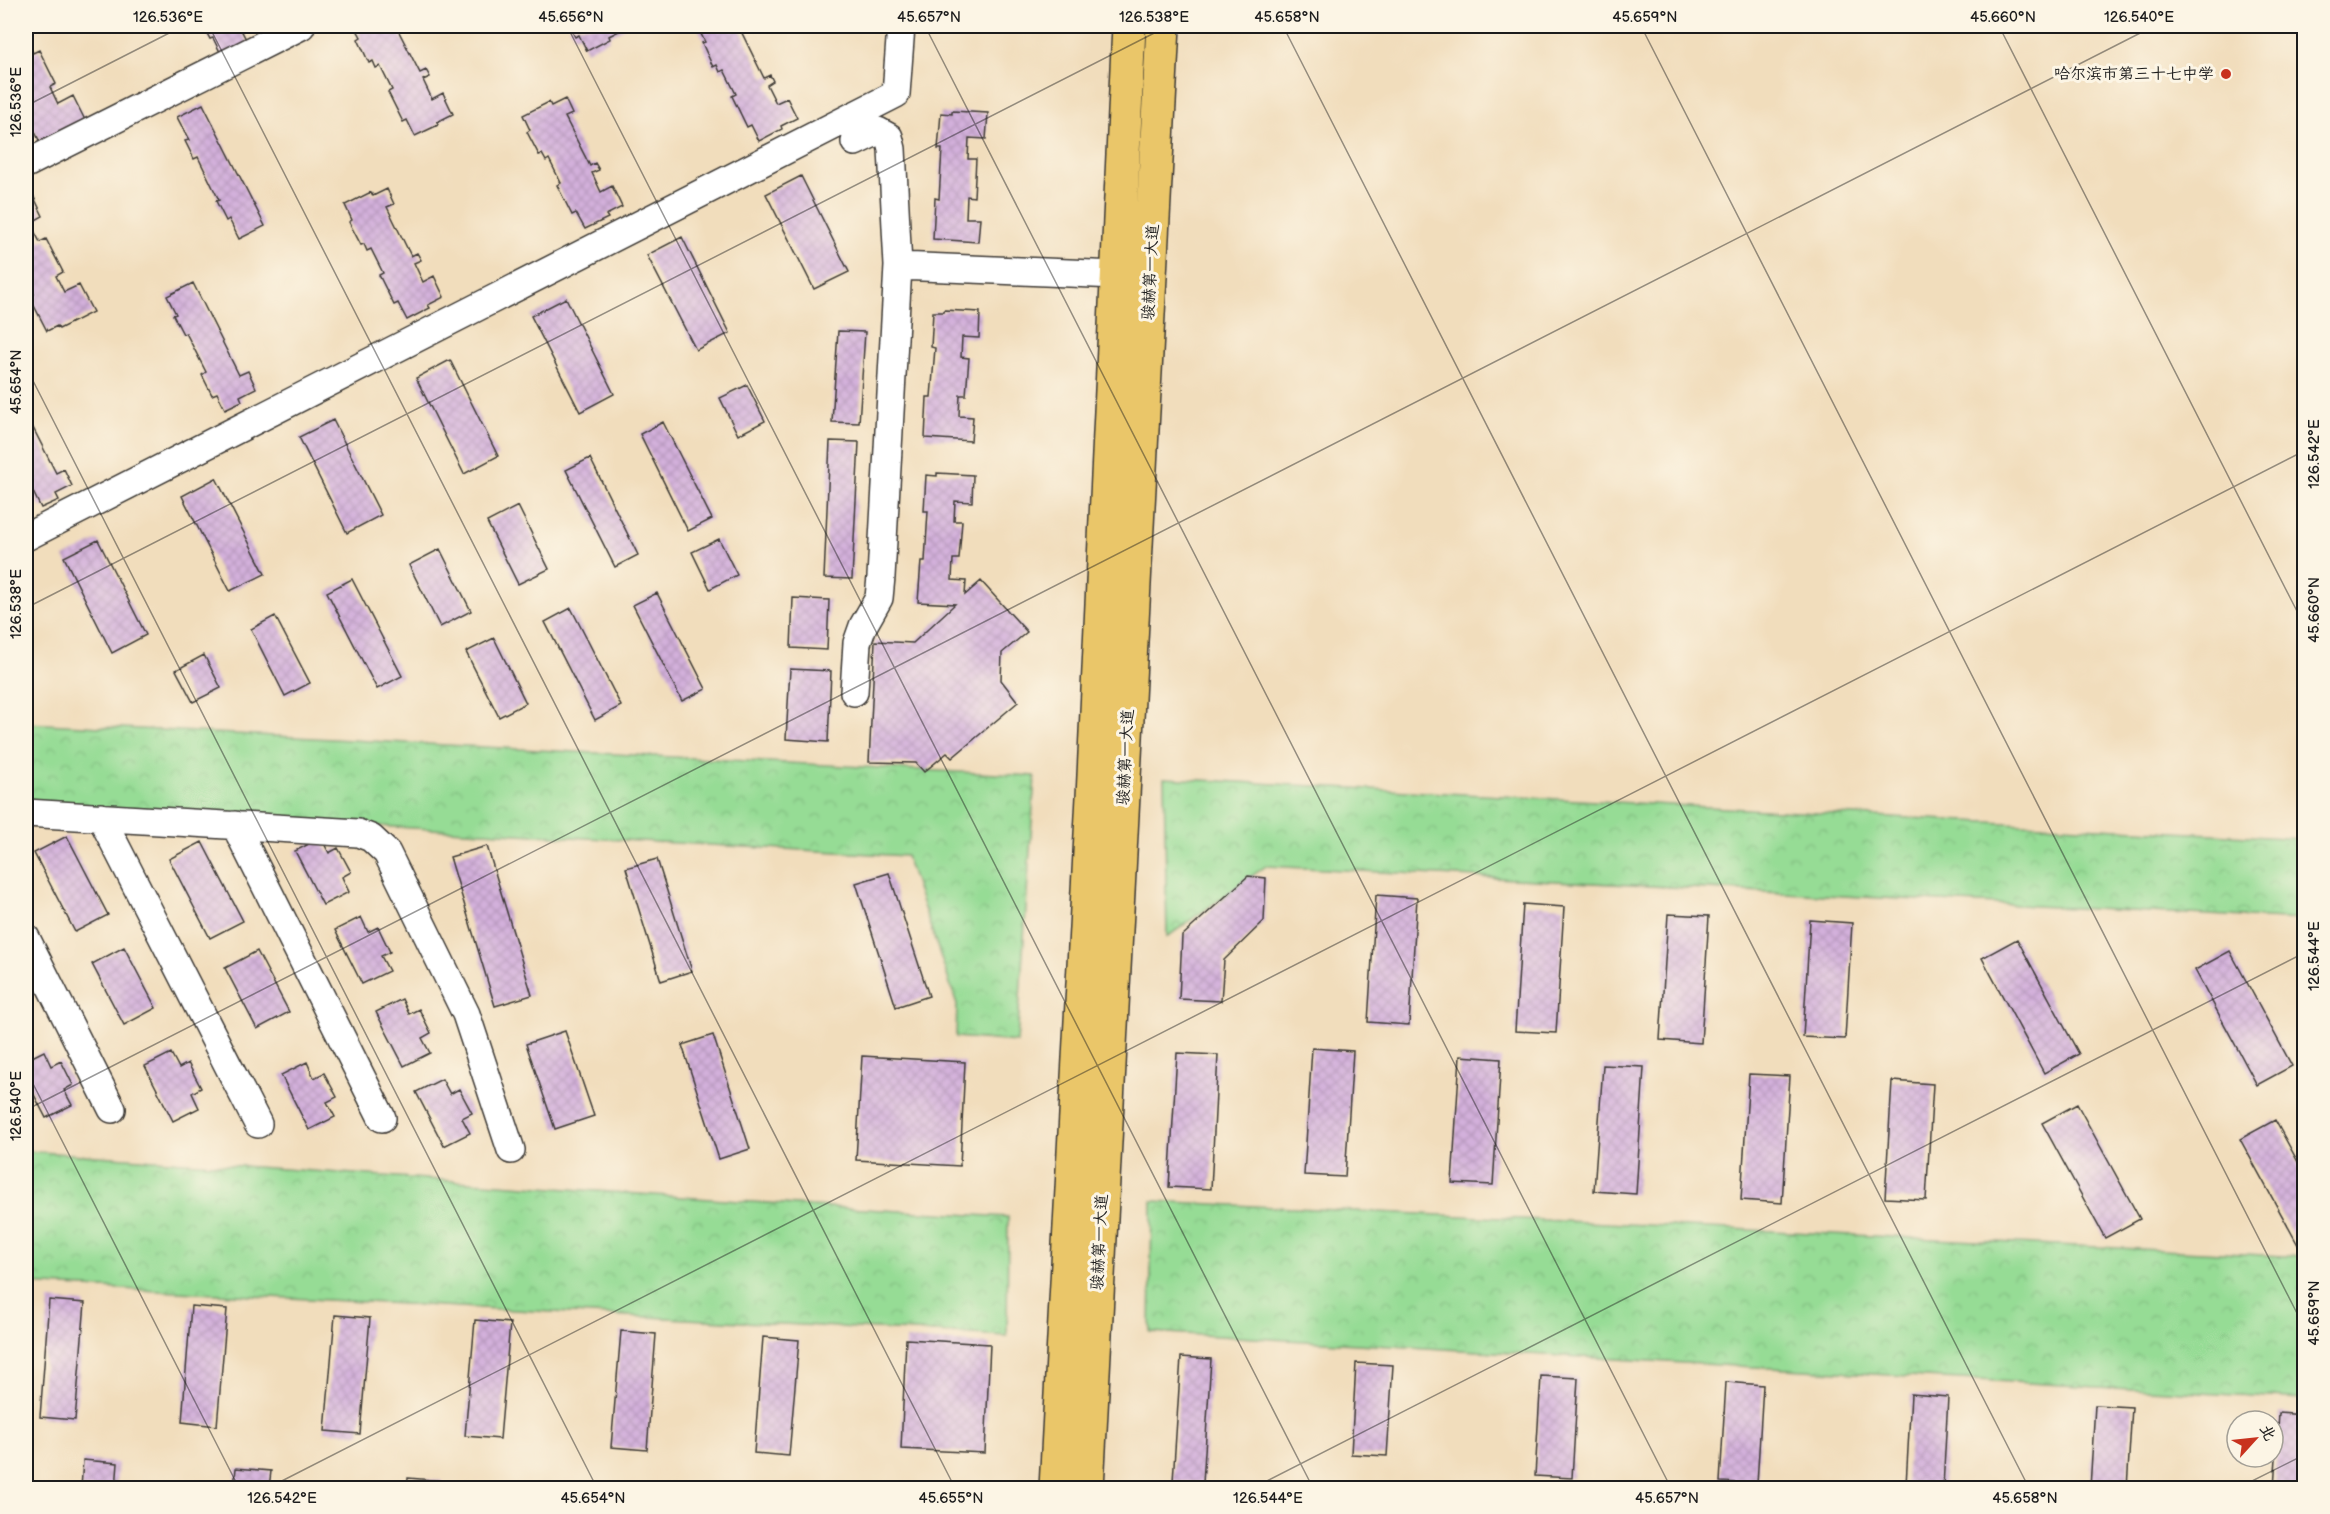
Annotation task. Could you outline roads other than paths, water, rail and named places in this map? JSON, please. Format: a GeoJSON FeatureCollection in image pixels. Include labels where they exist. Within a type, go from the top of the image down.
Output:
{"type":"FeatureCollection","features":[{"type":"Feature","properties":{"kind":"main road","name":"骏赫第一大道"},"geometry":{"type":"LineString","coordinates":[[1056,1488],[1094,773],[1128,26]]}},
{"type":"Feature","properties":{"kind":"main road","name":"骏赫第一大道"},"geometry":{"type":"LineString","coordinates":[[1087,1488],[1163,26]]}},
{"type":"Feature","properties":{"kind":"lane"},"geometry":{"type":"LineString","coordinates":[[26,537],[896,93],[901,26]]}},
{"type":"Feature","properties":{"kind":"lane"},"geometry":{"type":"LineString","coordinates":[[26,164],[289,28]]}},
{"type":"Feature","properties":{"kind":"lane"},"geometry":{"type":"LineString","coordinates":[[855,142],[878,131],[889,137],[892,149],[898,266],[879,598],[857,642],[855,692]]}},
{"type":"Feature","properties":{"kind":"lane"},"geometry":{"type":"LineString","coordinates":[[898,266],[1117,275]]}},
{"type":"Feature","properties":{"kind":"lane"},"geometry":{"type":"LineString","coordinates":[[26,813],[358,833],[366,835],[382,846],[466,1014],[511,1150]]}},
{"type":"Feature","properties":{"kind":"lane"},"geometry":{"type":"LineString","coordinates":[[101,817],[258,1124]]}},
{"type":"Feature","properties":{"kind":"lane"},"geometry":{"type":"LineString","coordinates":[[235,825],[382,1118]]}},
{"type":"Feature","properties":{"kind":"lane"},"geometry":{"type":"LineString","coordinates":[[26,938],[112,1109]]}},
{"type":"Feature","properties":{"kind":"place","name":"哈尔滨市第三十七中学"},"geometry":{"type":"Point","coordinates":[2226,74]}}]}
